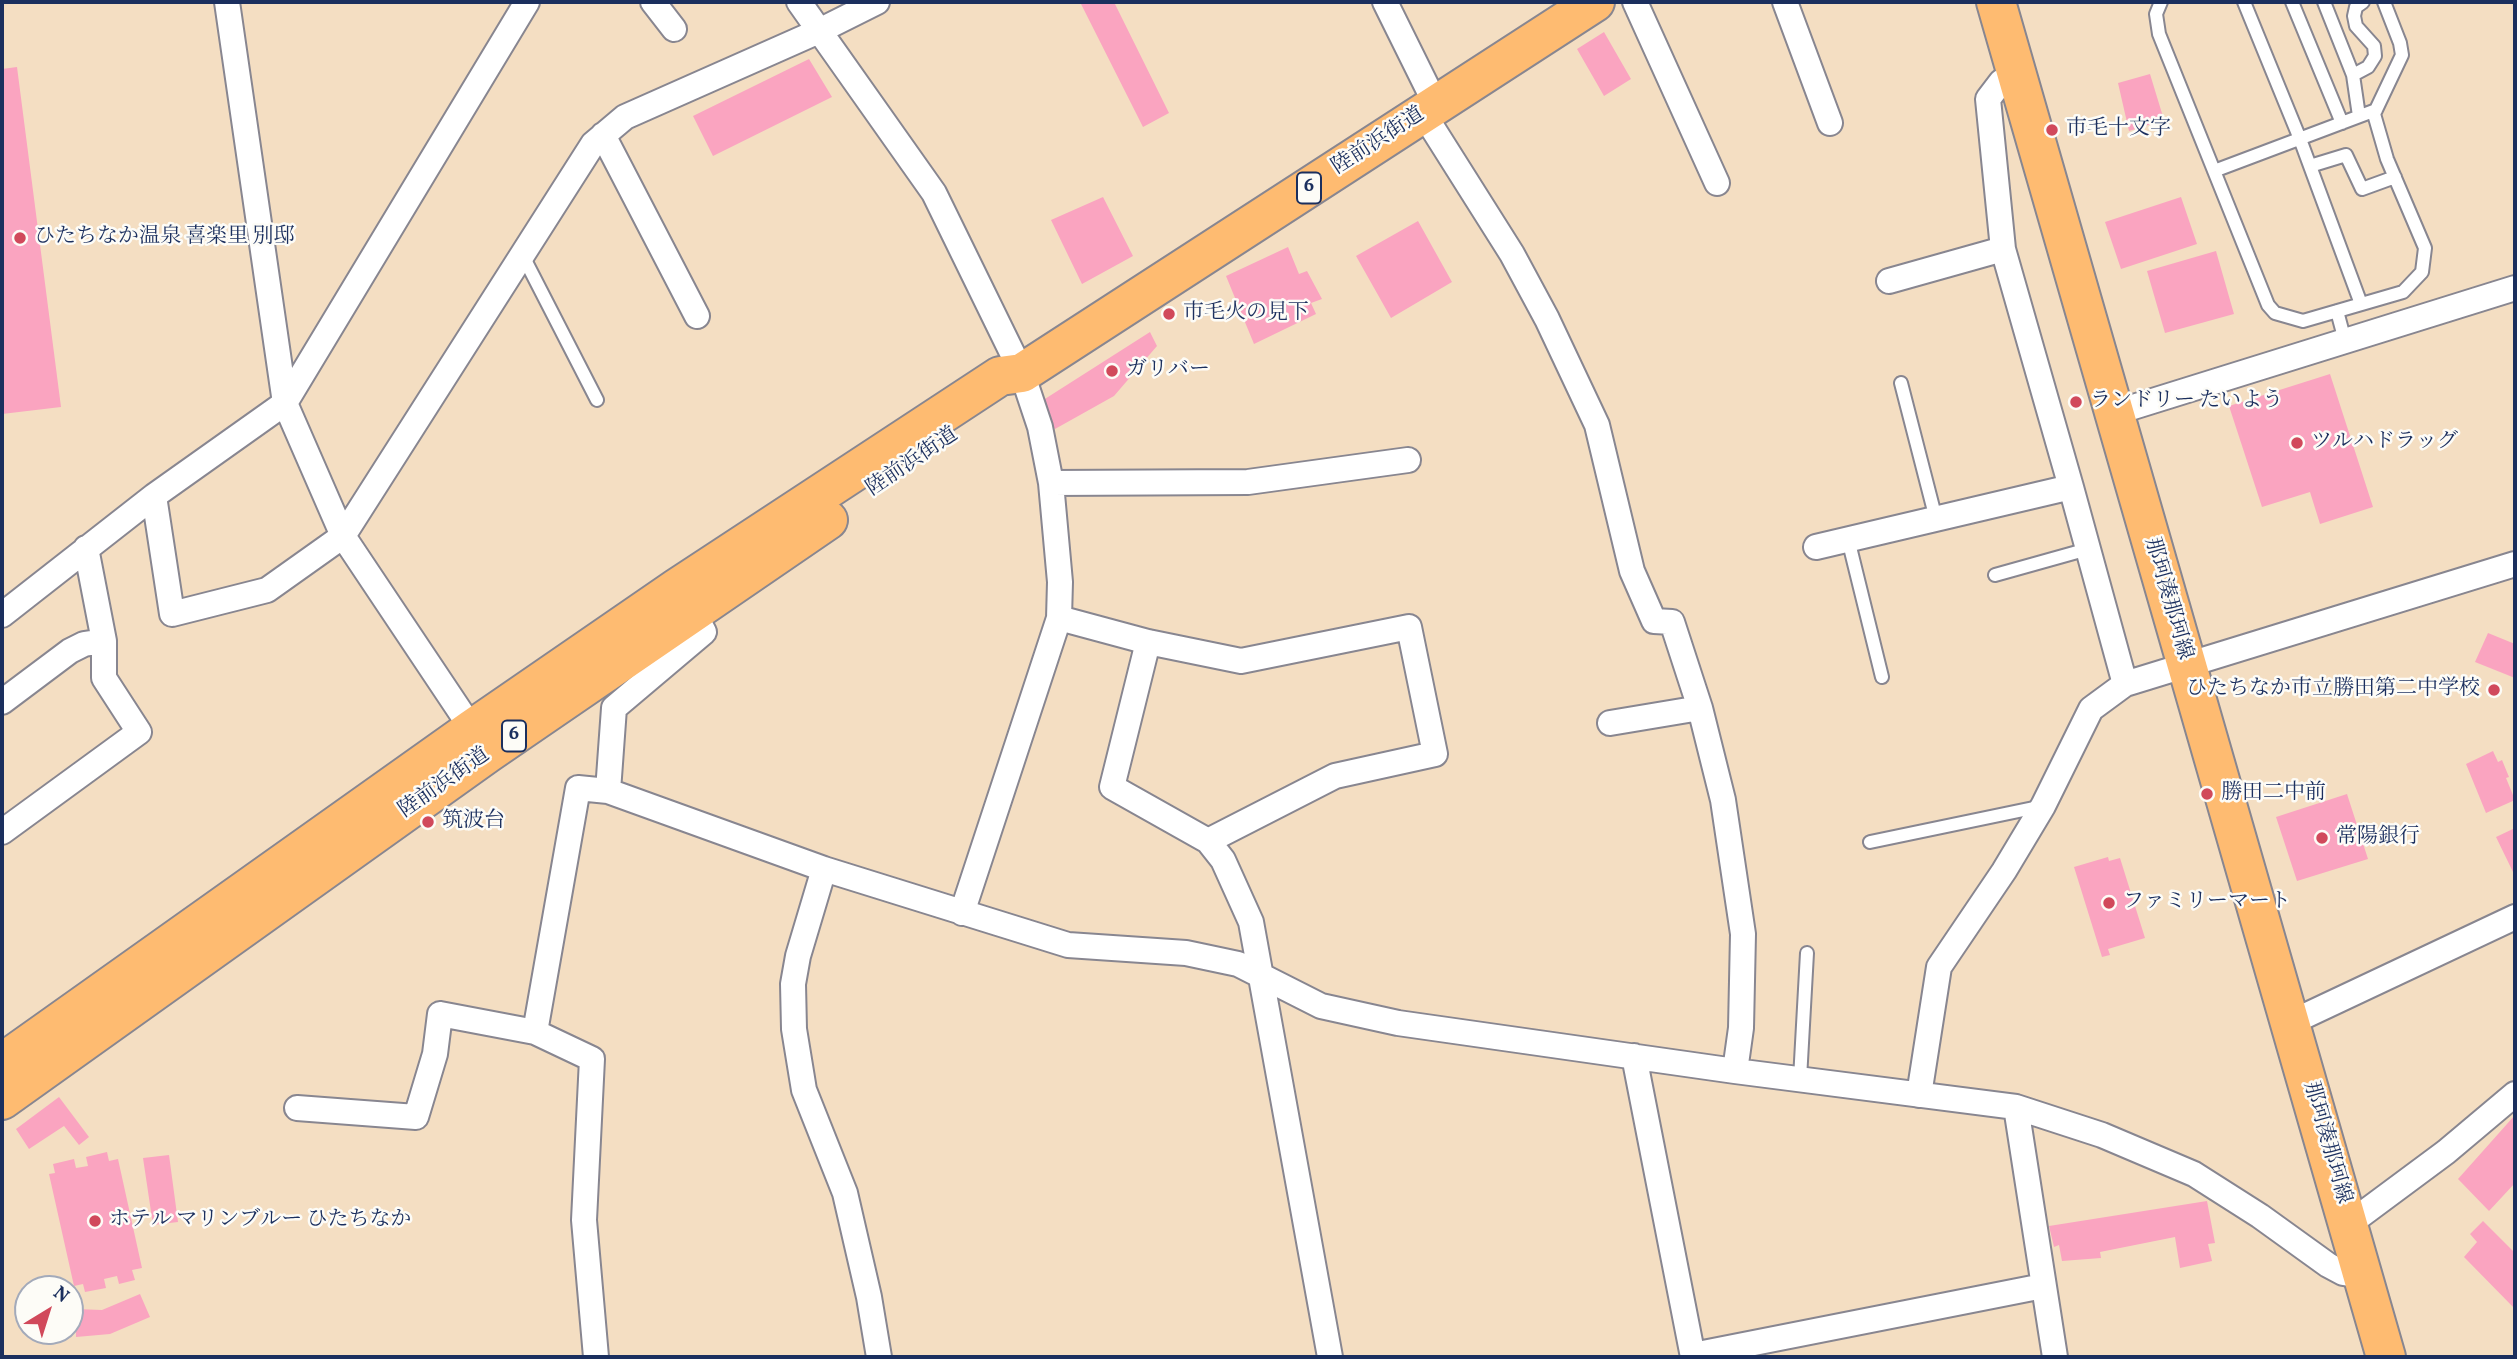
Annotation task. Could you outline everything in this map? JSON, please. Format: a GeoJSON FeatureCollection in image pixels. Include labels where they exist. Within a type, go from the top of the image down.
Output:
{"type":"FeatureCollection","features":[{"type":"Feature","properties":{"kind":"main road","name":"陸前浜街道"},"geometry":{"type":"LineString","coordinates":[[2,1100],[480,741],[677,588],[1000,376],[1022,373],[1595,2]]}},
{"type":"Feature","properties":{"kind":"main road","name":"那珂湊那珂線"},"geometry":{"type":"LineString","coordinates":[[1996,2],[2386,1357]]}},
{"type":"Feature","properties":{"kind":"main road","name":"陸前浜街道"},"geometry":{"type":"LineString","coordinates":[[2,1063],[480,741],[693,611],[1012,396],[1022,373]]}},
{"type":"Feature","properties":{"kind":"street"},"geometry":{"type":"LineString","coordinates":[[227,2],[285,402],[343,536],[480,741]]}},
{"type":"Feature","properties":{"kind":"street"},"geometry":{"type":"LineString","coordinates":[[2,615],[154,496],[285,402],[527,2]]}},
{"type":"Feature","properties":{"kind":"street"},"geometry":{"type":"LineString","coordinates":[[653,2],[674,29]]}},
{"type":"Feature","properties":{"kind":"street"},"geometry":{"type":"LineString","coordinates":[[799,2],[934,193],[1022,373],[1040,426],[1051,483],[1060,582],[1059,618],[962,913]]}},
{"type":"Feature","properties":{"kind":"street"},"geometry":{"type":"LineString","coordinates":[[154,496],[172,614],[267,590],[343,536],[593,144],[625,117],[819,31],[877,2]]}},
{"type":"Feature","properties":{"kind":"street"},"geometry":{"type":"LineString","coordinates":[[1385,2],[1429,109],[1547,319],[1597,425],[1632,572],[1654,621],[1672,622],[1700,708],[1723,800],[1743,934],[1741,1028],[1735,1071]]}},
{"type":"Feature","properties":{"kind":"street"},"geometry":{"type":"LineString","coordinates":[[1635,2],[1717,183]]}},
{"type":"Feature","properties":{"kind":"street"},"geometry":{"type":"LineString","coordinates":[[1785,2],[1830,123]]}},
{"type":"Feature","properties":{"kind":"street"},"geometry":{"type":"LineString","coordinates":[[2015,72],[2001,82],[1989,99],[2003,249],[2125,684]]}},
{"type":"Feature","properties":{"kind":"street"},"geometry":{"type":"LineString","coordinates":[[603,135],[697,316]]}},
{"type":"Feature","properties":{"kind":"street"},"geometry":{"type":"LineString","coordinates":[[1889,281],[2003,249]]}},
{"type":"Feature","properties":{"kind":"street"},"geometry":{"type":"LineString","coordinates":[[2114,414],[2515,288]]}},
{"type":"Feature","properties":{"kind":"street"},"geometry":{"type":"LineString","coordinates":[[1051,483],[1248,482],[1408,460]]}},
{"type":"Feature","properties":{"kind":"street"},"geometry":{"type":"LineString","coordinates":[[1816,547],[2071,487]]}},
{"type":"Feature","properties":{"kind":"street"},"geometry":{"type":"LineString","coordinates":[[2,832],[139,732],[104,678],[104,641],[86,548]]}},
{"type":"Feature","properties":{"kind":"street"},"geometry":{"type":"LineString","coordinates":[[1919,1095],[1940,967],[2004,871],[2043,806],[2091,709],[2125,684],[2515,564]]}},
{"type":"Feature","properties":{"kind":"street"},"geometry":{"type":"LineString","coordinates":[[608,791],[614,708],[705,632],[693,611]]}},
{"type":"Feature","properties":{"kind":"street"},"geometry":{"type":"LineString","coordinates":[[1059,618],[1148,642],[1241,661],[1409,626],[1435,754],[1335,776],[1208,841]]}},
{"type":"Feature","properties":{"kind":"street"},"geometry":{"type":"LineString","coordinates":[[2,702],[70,651],[84,644],[104,641]]}},
{"type":"Feature","properties":{"kind":"street"},"geometry":{"type":"LineString","coordinates":[[1148,642],[1112,787],[1208,841],[1223,860],[1251,922],[1330,1357]]}},
{"type":"Feature","properties":{"kind":"street"},"geometry":{"type":"LineString","coordinates":[[1610,723],[1700,708]]}},
{"type":"Feature","properties":{"kind":"street"},"geometry":{"type":"LineString","coordinates":[[535,1032],[578,788],[608,791],[824,869],[1068,944],[1186,953],[1238,964],[1321,1006],[1385,1020],[1735,1071],[2016,1107],[2102,1135],[2193,1174],[2260,1216],[2328,1265],[2343,1273],[2363,1276]]}},
{"type":"Feature","properties":{"kind":"street"},"geometry":{"type":"LineString","coordinates":[[824,869],[798,956],[793,984],[794,1029],[804,1090],[845,1193],[869,1297],[879,1357]]}},
{"type":"Feature","properties":{"kind":"street"},"geometry":{"type":"LineString","coordinates":[[2290,1023],[2515,917]]}},
{"type":"Feature","properties":{"kind":"street"},"geometry":{"type":"LineString","coordinates":[[297,1108],[416,1117],[435,1054],[440,1014],[535,1032],[592,1059],[584,1220],[596,1357]]}},
{"type":"Feature","properties":{"kind":"street"},"geometry":{"type":"LineString","coordinates":[[1634,1056],[1693,1356],[2043,1286]]}},
{"type":"Feature","properties":{"kind":"street"},"geometry":{"type":"LineString","coordinates":[[2349,1224],[2446,1152],[2515,1094]]}},
{"type":"Feature","properties":{"kind":"street"},"geometry":{"type":"LineString","coordinates":[[2016,1107],[2055,1357]]}},
{"type":"Feature","properties":{"kind":"lane"},"geometry":{"type":"LineString","coordinates":[[2161,2],[2156,13],[2159,34],[2268,305],[2275,313],[2303,321],[2403,292],[2422,272],[2425,248],[2395,177],[2374,114],[2402,55],[2384,2]]}},
{"type":"Feature","properties":{"kind":"lane"},"geometry":{"type":"LineString","coordinates":[[2245,2],[2300,139],[2361,304]]}},
{"type":"Feature","properties":{"kind":"lane"},"geometry":{"type":"LineString","coordinates":[[2292,2],[2342,123]]}},
{"type":"Feature","properties":{"kind":"lane"},"geometry":{"type":"LineString","coordinates":[[2324,2],[2353,75],[2359,116]]}},
{"type":"Feature","properties":{"kind":"lane"},"geometry":{"type":"LineString","coordinates":[[2353,75],[2368,67],[2375,56],[2374,46],[2356,26],[2354,16],[2357,6],[2363,2]]}},
{"type":"Feature","properties":{"kind":"lane"},"geometry":{"type":"LineString","coordinates":[[2214,171],[2376,110]]}},
{"type":"Feature","properties":{"kind":"lane"},"geometry":{"type":"LineString","coordinates":[[2310,166],[2346,155],[2362,189],[2395,177]]}},
{"type":"Feature","properties":{"kind":"lane"},"geometry":{"type":"LineString","coordinates":[[522,253],[597,400]]}},
{"type":"Feature","properties":{"kind":"lane"},"geometry":{"type":"LineString","coordinates":[[2337,311],[2345,341]]}},
{"type":"Feature","properties":{"kind":"lane"},"geometry":{"type":"LineString","coordinates":[[1901,383],[1936,519]]}},
{"type":"Feature","properties":{"kind":"lane"},"geometry":{"type":"LineString","coordinates":[[1848,539],[1882,677]]}},
{"type":"Feature","properties":{"kind":"lane"},"geometry":{"type":"LineString","coordinates":[[1995,575],[2088,549]]}},
{"type":"Feature","properties":{"kind":"lane"},"geometry":{"type":"LineString","coordinates":[[1870,842],[2043,806]]}},
{"type":"Feature","properties":{"kind":"lane"},"geometry":{"type":"LineString","coordinates":[[1800,1079],[1807,953]]}},
{"type":"Feature","properties":{"kind":"building"},"geometry":{"type":"Polygon","coordinates":[[[1080,2],[1114,2],[1169,113],[1143,127],[1080,2]]]}},
{"type":"Feature","properties":{"kind":"building"},"geometry":{"type":"Polygon","coordinates":[[[1604,32],[1631,79],[1604,96],[1577,49],[1604,32]]]}},
{"type":"Feature","properties":{"kind":"building"},"geometry":{"type":"Polygon","coordinates":[[[809,59],[832,97],[713,156],[693,116],[809,59]]]}},
{"type":"Feature","properties":{"kind":"building","name":"ひたちなか温泉 喜楽里 別邸"},"geometry":{"type":"Polygon","coordinates":[[[17,67],[61,407],[2,414],[2,69],[17,67]]]}},
{"type":"Feature","properties":{"kind":"building"},"geometry":{"type":"Polygon","coordinates":[[[2150,74],[2164,120],[2129,131],[2118,83],[2150,74]]]}},
{"type":"Feature","properties":{"kind":"building"},"geometry":{"type":"Polygon","coordinates":[[[1103,197],[1133,256],[1082,284],[1051,220],[1103,197]]]}},
{"type":"Feature","properties":{"kind":"building"},"geometry":{"type":"Polygon","coordinates":[[[2181,197],[2197,244],[2121,269],[2105,222],[2181,197]]]}},
{"type":"Feature","properties":{"kind":"building"},"geometry":{"type":"Polygon","coordinates":[[[1418,221],[1452,282],[1391,318],[1356,256],[1418,221]]]}},
{"type":"Feature","properties":{"kind":"building"},"geometry":{"type":"Polygon","coordinates":[[[1288,247],[1299,274],[1307,271],[1322,299],[1311,303],[1316,314],[1254,344],[1226,276],[1288,247]]]}},
{"type":"Feature","properties":{"kind":"building"},"geometry":{"type":"Polygon","coordinates":[[[2216,251],[2234,314],[2165,333],[2147,271],[2216,251]]]}},
{"type":"Feature","properties":{"kind":"building","name":"ガリバー"},"geometry":{"type":"Polygon","coordinates":[[[1150,332],[1157,346],[1114,396],[1055,429],[1037,404],[1150,332]]]}},
{"type":"Feature","properties":{"kind":"building","name":"ツルハドラッグ"},"geometry":{"type":"Polygon","coordinates":[[[2330,374],[2373,507],[2320,524],[2310,492],[2262,507],[2229,406],[2330,374]]]}},
{"type":"Feature","properties":{"kind":"building"},"geometry":{"type":"Polygon","coordinates":[[[2488,633],[2515,644],[2515,678],[2475,662],[2488,633]]]}},
{"type":"Feature","properties":{"kind":"building"},"geometry":{"type":"Polygon","coordinates":[[[2493,751],[2498,762],[2502,760],[2515,800],[2486,813],[2466,764],[2493,751]]]}},
{"type":"Feature","properties":{"kind":"building","name":"常陽銀行"},"geometry":{"type":"Polygon","coordinates":[[[2347,794],[2368,859],[2297,881],[2276,817],[2347,794]]]}},
{"type":"Feature","properties":{"kind":"building"},"geometry":{"type":"Polygon","coordinates":[[[2515,828],[2515,871],[2513,872],[2496,837],[2515,828]]]}},
{"type":"Feature","properties":{"kind":"building","name":"ファミリーマート"},"geometry":{"type":"Polygon","coordinates":[[[2108,857],[2109,861],[2120,858],[2145,938],[2108,949],[2110,955],[2102,957],[2074,867],[2108,857]]]}},
{"type":"Feature","properties":{"kind":"building"},"geometry":{"type":"Polygon","coordinates":[[[59,1097],[89,1137],[79,1145],[64,1126],[29,1149],[16,1129],[59,1097]]]}},
{"type":"Feature","properties":{"kind":"building"},"geometry":{"type":"Polygon","coordinates":[[[2515,1115],[2515,1183],[2489,1211],[2458,1179],[2515,1115]]]}},
{"type":"Feature","properties":{"kind":"building","name":"ホテル マリンブルー ひたちなか"},"geometry":{"type":"Polygon","coordinates":[[[107,1152],[109,1161],[118,1159],[142,1268],[132,1270],[135,1280],[119,1284],[117,1276],[104,1279],[106,1288],[85,1292],[84,1275],[72,1275],[49,1174],[55,1173],[53,1164],[74,1159],[76,1168],[88,1166],[86,1157],[107,1152]]]}},
{"type":"Feature","properties":{"kind":"building"},"geometry":{"type":"Polygon","coordinates":[[[169,1155],[178,1222],[153,1225],[143,1158],[169,1155]]]}},
{"type":"Feature","properties":{"kind":"building"},"geometry":{"type":"Polygon","coordinates":[[[2207,1201],[2215,1243],[2208,1244],[2212,1261],[2180,1268],[2175,1237],[2100,1252],[2101,1258],[2062,1261],[2059,1245],[2054,1247],[2049,1226],[2207,1201]]]}},
{"type":"Feature","properties":{"kind":"building"},"geometry":{"type":"Polygon","coordinates":[[[2483,1221],[2515,1253],[2515,1309],[2464,1257],[2477,1242],[2470,1234],[2483,1221]]]}},
{"type":"Feature","properties":{"kind":"building"},"geometry":{"type":"Polygon","coordinates":[[[140,1294],[150,1317],[110,1334],[84,1336],[84,1309],[102,1310],[140,1294]]]}},
{"type":"Feature","properties":{"kind":"place","name":"市毛十文字"},"geometry":{"type":"Point","coordinates":[2052,130]}},
{"type":"Feature","properties":{"kind":"place","name":"ひたちなか温泉 喜楽里 別邸"},"geometry":{"type":"Point","coordinates":[20,238]}},
{"type":"Feature","properties":{"kind":"place","name":"市毛火の見下"},"geometry":{"type":"Point","coordinates":[1169,314]}},
{"type":"Feature","properties":{"kind":"place","name":"ガリバー"},"geometry":{"type":"Point","coordinates":[1112,371]}},
{"type":"Feature","properties":{"kind":"place","name":"ランドリー たいよう"},"geometry":{"type":"Point","coordinates":[2076,402]}},
{"type":"Feature","properties":{"kind":"place","name":"ツルハドラッグ"},"geometry":{"type":"Point","coordinates":[2297,443]}},
{"type":"Feature","properties":{"kind":"place","name":"ひたちなか市立勝田第二中学校"},"geometry":{"type":"Point","coordinates":[2494,690]}},
{"type":"Feature","properties":{"kind":"place","name":"勝田二中前"},"geometry":{"type":"Point","coordinates":[2207,794]}},
{"type":"Feature","properties":{"kind":"place","name":"筑波台"},"geometry":{"type":"Point","coordinates":[428,822]}},
{"type":"Feature","properties":{"kind":"place","name":"常陽銀行"},"geometry":{"type":"Point","coordinates":[2322,838]}},
{"type":"Feature","properties":{"kind":"place","name":"ファミリーマート"},"geometry":{"type":"Point","coordinates":[2109,903]}},
{"type":"Feature","properties":{"kind":"place","name":"ホテル マリンブルー ひたちなか"},"geometry":{"type":"Point","coordinates":[95,1221]}}]}
